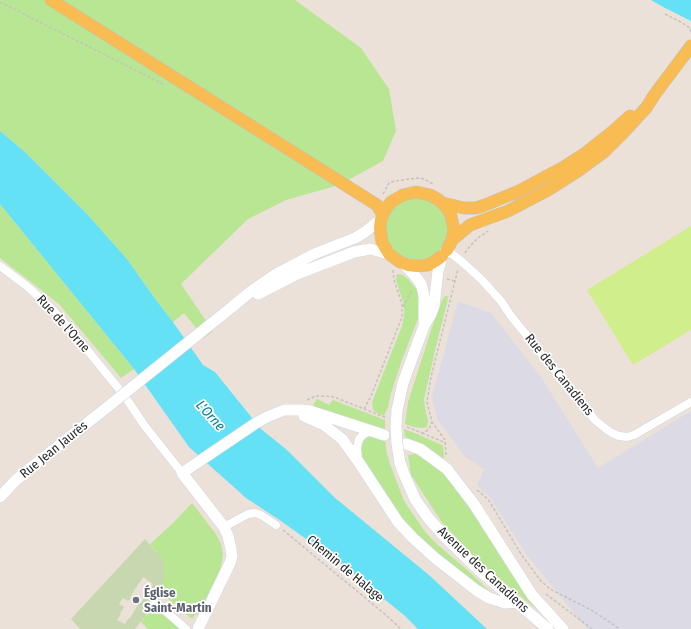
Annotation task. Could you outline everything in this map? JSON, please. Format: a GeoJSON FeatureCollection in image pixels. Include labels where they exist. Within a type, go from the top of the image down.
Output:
{"type":"FeatureCollection","features":[{"type":"Feature","properties":{"kind":"main road"},"geometry":{"type":"LineString","coordinates":[[51,0],[382,211]]}},
{"type":"Feature","properties":{"kind":"main road"},"geometry":{"type":"LineString","coordinates":[[447,249],[454,230],[452,220],[449,211],[443,203],[434,197],[416,192],[403,195],[382,211],[380,228],[381,237],[389,254],[404,264],[424,266],[432,263],[447,249],[470,225],[508,211],[548,190],[604,152],[646,108],[691,46]]}},
{"type":"Feature","properties":{"kind":"main road"},"geometry":{"type":"LineString","coordinates":[[443,203],[464,208],[476,208],[519,191],[564,167],[584,154],[612,132],[655,94]]}},
{"type":"Feature","properties":{"kind":"street"},"geometry":{"type":"LineString","coordinates":[[232,307],[250,292],[276,274],[314,254],[356,238],[366,232],[382,211]]}},
{"type":"Feature","properties":{"kind":"street"},"geometry":{"type":"LineString","coordinates":[[232,307],[297,274],[354,252],[370,249],[389,254]]}},
{"type":"Feature","properties":{"kind":"street","name":"Avenue des Canadiens"},"geometry":{"type":"LineString","coordinates":[[447,249],[438,271],[434,306],[424,326],[403,383],[397,410],[397,444],[400,463],[412,493],[429,519],[480,571],[548,629]]}},
{"type":"Feature","properties":{"kind":"street","name":"Rue des Canadiens"},"geometry":{"type":"LineString","coordinates":[[447,249],[481,278],[595,420],[612,433],[626,437],[634,435],[691,402]]}},
{"type":"Feature","properties":{"kind":"street","name":"Avenue des Canadiens"},"geometry":{"type":"LineString","coordinates":[[404,264],[421,284],[424,297],[424,326]]}},
{"type":"Feature","properties":{"kind":"street","name":"Rue de l'Orne"},"geometry":{"type":"LineString","coordinates":[[0,266],[28,287],[54,311],[119,389]]}},
{"type":"Feature","properties":{"kind":"street","name":"Rue Jean Jaurès"},"geometry":{"type":"LineString","coordinates":[[0,496],[29,469],[232,307]]}},
{"type":"Feature","properties":{"kind":"street"},"geometry":{"type":"LineString","coordinates":[[128,401],[149,431],[224,527],[228,536],[232,556],[230,563],[198,629]]}},
{"type":"Feature","properties":{"kind":"street"},"geometry":{"type":"LineString","coordinates":[[290,410],[324,425],[342,439],[398,522],[435,558],[476,590],[489,598],[505,603],[517,602]]}},
{"type":"Feature","properties":{"kind":"street"},"geometry":{"type":"LineString","coordinates":[[182,473],[256,423],[277,412],[302,410],[372,430],[384,435]]}},
{"type":"Feature","properties":{"kind":"street"},"geometry":{"type":"LineString","coordinates":[[358,461],[357,448],[359,439],[364,434],[372,430]]}},
{"type":"Feature","properties":{"kind":"street"},"geometry":{"type":"LineString","coordinates":[[406,444],[420,450],[447,469],[474,504],[532,595],[563,629]]}},
{"type":"Feature","properties":{"kind":"street"},"geometry":{"type":"LineString","coordinates":[[224,527],[248,514],[255,513],[261,515],[276,525]]}},
{"type":"Feature","properties":{"kind":"street"},"geometry":{"type":"LineString","coordinates":[[155,602],[186,629]]}},
{"type":"Feature","properties":{"kind":"path"},"geometry":{"type":"LineString","coordinates":[[0,2],[168,87]]}},
{"type":"Feature","properties":{"kind":"path"},"geometry":{"type":"LineString","coordinates":[[665,14],[690,28],[691,34]]}},
{"type":"Feature","properties":{"kind":"path"},"geometry":{"type":"LineString","coordinates":[[382,211],[389,183],[418,178]]}},
{"type":"Feature","properties":{"kind":"path"},"geometry":{"type":"LineString","coordinates":[[463,256],[470,246],[485,232]]}},
{"type":"Feature","properties":{"kind":"path"},"geometry":{"type":"LineString","coordinates":[[432,422],[427,402],[429,386],[458,267]]}},
{"type":"Feature","properties":{"kind":"path"},"geometry":{"type":"LineString","coordinates":[[305,401],[316,396],[328,396],[364,409],[402,317],[402,304],[392,269]]}},
{"type":"Feature","properties":{"kind":"path"},"geometry":{"type":"LineString","coordinates":[[402,309],[414,288]]}},
{"type":"Feature","properties":{"kind":"path"},"geometry":{"type":"LineString","coordinates":[[422,433],[446,443]]}},
{"type":"Feature","properties":{"kind":"path"},"geometry":{"type":"LineString","coordinates":[[476,489],[488,498],[521,554],[540,580],[550,588],[593,611],[620,629]]}},
{"type":"Feature","properties":{"kind":"path","name":"Chemin de Halage"},"geometry":{"type":"LineString","coordinates":[[276,525],[401,629]]}},
{"type":"Feature","properties":{"kind":"shaded area"},"geometry":{"type":"Polygon","coordinates":[[[458,301],[491,313],[541,377],[598,468],[691,411],[691,629],[587,629],[526,554],[489,496],[477,486],[484,469],[465,457],[437,419],[432,397],[458,301]]]}},
{"type":"Feature","properties":{"kind":"green space"},"geometry":{"type":"Polygon","coordinates":[[[0,0],[295,0],[361,48],[389,89],[396,131],[383,161],[339,185],[286,200],[248,219],[181,284],[213,331],[204,338],[184,313],[173,322],[127,259],[86,213],[25,152],[0,131],[0,0]]]}},
{"type":"Feature","properties":{"kind":"green space"},"geometry":{"type":"Polygon","coordinates":[[[411,198],[423,198],[439,207],[446,217],[448,229],[446,241],[439,251],[423,260],[411,260],[400,255],[391,246],[386,235],[386,223],[391,212],[400,203],[411,198]]]}},
{"type":"Feature","properties":{"kind":"green space"},"geometry":{"type":"Polygon","coordinates":[[[0,204],[134,369],[121,378],[59,304],[0,258],[0,204]]]}},
{"type":"Feature","properties":{"kind":"green space"},"geometry":{"type":"Polygon","coordinates":[[[691,226],[691,330],[633,365],[587,290],[691,226]]]}},
{"type":"Feature","properties":{"kind":"green space"},"geometry":{"type":"Polygon","coordinates":[[[397,274],[403,275],[415,288],[419,289],[419,316],[402,360],[384,416],[375,412],[372,402],[402,326],[404,316],[404,305],[396,279],[397,274]]]}},
{"type":"Feature","properties":{"kind":"green space"},"geometry":{"type":"Polygon","coordinates":[[[448,296],[447,303],[424,399],[428,420],[427,427],[414,427],[405,424],[408,402],[437,312],[444,297],[448,296]]]}},
{"type":"Feature","properties":{"kind":"green space"},"geometry":{"type":"Polygon","coordinates":[[[317,399],[329,405],[333,400],[385,420],[385,431],[320,410],[313,405],[317,399]]]}},
{"type":"Feature","properties":{"kind":"green space"},"geometry":{"type":"Polygon","coordinates":[[[404,429],[442,445],[444,457],[443,458],[423,444],[405,437],[404,429]]]}},
{"type":"Feature","properties":{"kind":"green space"},"geometry":{"type":"Polygon","coordinates":[[[371,435],[385,439],[389,461],[404,501],[426,533],[494,596],[470,583],[402,521],[363,461],[360,448],[366,437],[371,435]]]}},
{"type":"Feature","properties":{"kind":"green space"},"geometry":{"type":"Polygon","coordinates":[[[416,454],[445,474],[547,618],[476,559],[441,521],[411,475],[408,455],[416,454]]]}},
{"type":"Feature","properties":{"kind":"green space"},"geometry":{"type":"Polygon","coordinates":[[[192,503],[216,534],[221,544],[223,554],[221,567],[201,613],[199,615],[196,614],[192,619],[161,593],[164,575],[164,562],[150,544],[192,503]]]}},
{"type":"Feature","properties":{"kind":"green space"},"geometry":{"type":"Polygon","coordinates":[[[145,539],[164,562],[164,580],[161,593],[135,629],[80,629],[71,619],[145,539]],[[143,577],[130,597],[131,598],[128,601],[123,598],[119,604],[124,607],[117,620],[125,624],[153,584],[143,577]]]}},
{"type":"Feature","properties":{"kind":"green space"},"geometry":{"type":"Polygon","coordinates":[[[153,606],[181,629],[148,629],[141,622],[153,606]]]}},
{"type":"Feature","properties":{"kind":"water"},"geometry":{"type":"Polygon","coordinates":[[[651,0],[691,0],[691,21],[665,8],[651,0]]]}},
{"type":"Feature","properties":{"kind":"water","name":"L'Orne"},"geometry":{"type":"Polygon","coordinates":[[[0,131],[25,152],[86,213],[127,259],[203,365],[215,372],[261,429],[287,450],[334,497],[429,575],[487,629],[418,629],[405,616],[340,563],[246,498],[189,447],[134,369],[0,204],[0,131]]]}},
{"type":"Feature","properties":{"kind":"place","name":"Église Saint-Martin"},"geometry":{"type":"Point","coordinates":[136,600]}}]}
